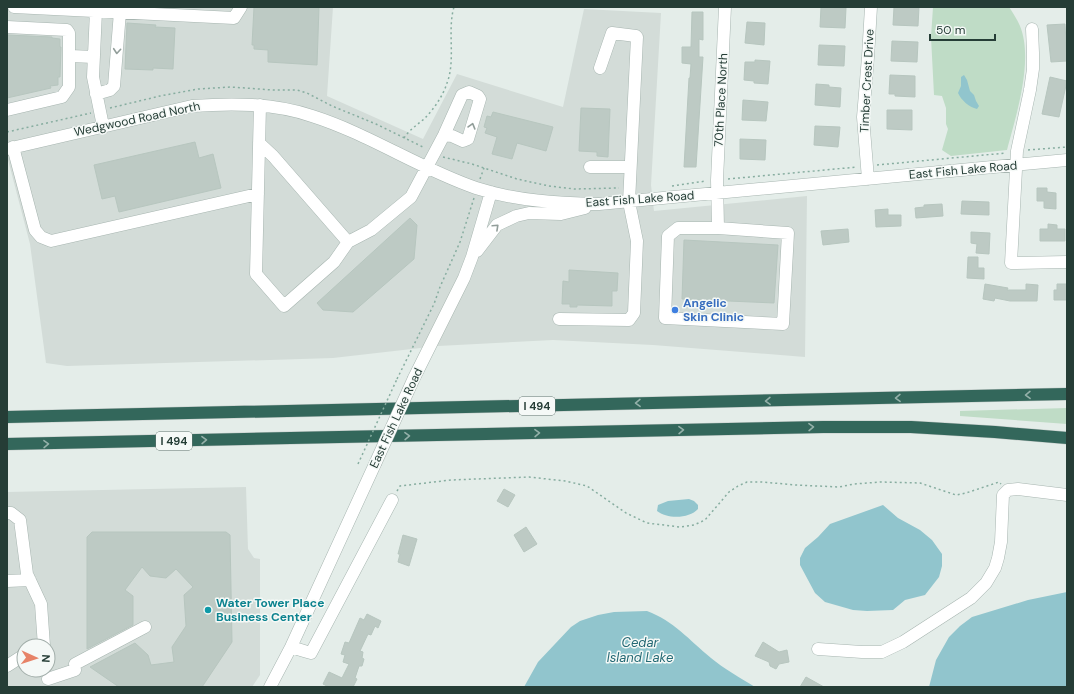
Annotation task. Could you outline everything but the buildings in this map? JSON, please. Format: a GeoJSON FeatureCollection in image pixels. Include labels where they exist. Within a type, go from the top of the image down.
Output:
{"type":"FeatureCollection","features":[{"type":"Feature","properties":{"kind":"highway","name":"I 494"},"geometry":{"type":"LineString","coordinates":[[7,417],[1067,394]]}},
{"type":"Feature","properties":{"kind":"highway","name":"I 494"},"geometry":{"type":"LineString","coordinates":[[7,444],[823,427],[911,428],[995,432],[1067,438]]}},
{"type":"Feature","properties":{"kind":"street"},"geometry":{"type":"LineString","coordinates":[[14,7],[120,12],[142,10],[174,11],[200,16],[234,18],[241,7]]}},
{"type":"Feature","properties":{"kind":"street","name":"70th Place North"},"geometry":{"type":"LineString","coordinates":[[718,228],[717,193],[725,7]]}},
{"type":"Feature","properties":{"kind":"street","name":"Timber Crest Drive"},"geometry":{"type":"LineString","coordinates":[[868,179],[863,117],[871,7]]}},
{"type":"Feature","properties":{"kind":"street"},"geometry":{"type":"LineString","coordinates":[[96,11],[93,77],[103,126]]}},
{"type":"Feature","properties":{"kind":"street"},"geometry":{"type":"LineString","coordinates":[[96,94],[110,90],[114,86],[120,12]]}},
{"type":"Feature","properties":{"kind":"street"},"geometry":{"type":"LineString","coordinates":[[7,27],[67,30],[69,33],[70,56],[69,87],[62,97],[7,110]]}},
{"type":"Feature","properties":{"kind":"street"},"geometry":{"type":"LineString","coordinates":[[1032,29],[1033,69],[1017,151],[1011,264],[1067,262]]}},
{"type":"Feature","properties":{"kind":"street"},"geometry":{"type":"LineString","coordinates":[[559,319],[629,320],[634,313],[637,241],[629,202],[637,37],[612,33],[600,68]]}},
{"type":"Feature","properties":{"kind":"street"},"geometry":{"type":"LineString","coordinates":[[70,56],[94,57]]}},
{"type":"Feature","properties":{"kind":"street","name":"Wedgwood Road North"},"geometry":{"type":"LineString","coordinates":[[10,148],[192,106],[222,103],[260,105],[303,113],[334,123],[453,179],[491,192]]}},
{"type":"Feature","properties":{"kind":"street"},"geometry":{"type":"LineString","coordinates":[[260,105],[256,274],[284,306],[334,262],[348,242],[371,230],[411,197],[426,166],[444,135]]}},
{"type":"Feature","properties":{"kind":"street"},"geometry":{"type":"LineString","coordinates":[[259,143],[273,156],[348,242]]}},
{"type":"Feature","properties":{"kind":"street"},"geometry":{"type":"LineString","coordinates":[[10,148],[35,230],[41,237],[51,241],[258,194]]}},
{"type":"Feature","properties":{"kind":"street","name":"East Fish Lake Road"},"geometry":{"type":"LineString","coordinates":[[270,687],[291,647],[414,378],[464,278],[472,257],[491,192],[548,202],[599,204],[1067,160]]}},
{"type":"Feature","properties":{"kind":"street"},"geometry":{"type":"LineString","coordinates":[[590,167],[630,167]]}},
{"type":"Feature","properties":{"kind":"street"},"geometry":{"type":"LineString","coordinates":[[472,257],[498,225],[516,216],[529,213],[562,214],[599,204]]}},
{"type":"Feature","properties":{"kind":"street"},"geometry":{"type":"LineString","coordinates":[[678,228],[718,228],[788,233],[783,324],[664,318],[668,236],[678,228]]}},
{"type":"Feature","properties":{"kind":"street"},"geometry":{"type":"LineString","coordinates":[[818,649],[882,652],[903,642],[971,598],[986,583],[995,568],[998,558],[1003,496],[1008,490],[1018,489],[1067,495]]}},
{"type":"Feature","properties":{"kind":"street"},"geometry":{"type":"LineString","coordinates":[[291,647],[311,653],[392,500]]}},
{"type":"Feature","properties":{"kind":"street"},"geometry":{"type":"LineString","coordinates":[[7,513],[11,513],[20,520],[27,574],[40,604],[42,638]]}},
{"type":"Feature","properties":{"kind":"street"},"geometry":{"type":"LineString","coordinates":[[7,581],[30,580]]}},
{"type":"Feature","properties":{"kind":"street"},"geometry":{"type":"LineString","coordinates":[[47,679],[75,667],[145,627]]}},
{"type":"Feature","properties":{"kind":"street"},"geometry":{"type":"LineString","coordinates":[[7,666],[16,660]]}},
{"type":"Feature","properties":{"kind":"path"},"geometry":{"type":"LineString","coordinates":[[404,138],[409,131],[429,114],[448,82],[451,60],[452,16],[454,7]]}},
{"type":"Feature","properties":{"kind":"path"},"geometry":{"type":"LineString","coordinates":[[1022,151],[1067,147]]}},
{"type":"Feature","properties":{"kind":"path"},"geometry":{"type":"LineString","coordinates":[[875,165],[1012,152]]}},
{"type":"Feature","properties":{"kind":"path"},"geometry":{"type":"LineString","coordinates":[[358,464],[397,379],[434,304],[465,227],[484,168]]}},
{"type":"Feature","properties":{"kind":"path"},"geometry":{"type":"LineString","coordinates":[[392,500],[400,486],[451,480],[529,477],[587,486],[626,513],[646,523],[680,527],[694,525],[705,520],[729,492],[747,482],[839,487],[880,482],[920,483],[956,494],[966,493],[999,482],[1008,490]]}},
{"type":"Feature","properties":{"kind":"shaded area"},"geometry":{"type":"Polygon","coordinates":[[[7,7],[333,7],[327,96],[423,139],[457,74],[563,107],[584,9],[661,13],[651,185],[654,211],[807,196],[805,357],[653,345],[553,340],[438,346],[333,358],[67,366],[46,363],[30,244],[7,156],[7,7]]]}},
{"type":"Feature","properties":{"kind":"shaded area"},"geometry":{"type":"Polygon","coordinates":[[[246,487],[248,549],[254,558],[260,559],[260,675],[252,687],[7,687],[7,492],[246,487]]]}},
{"type":"Feature","properties":{"kind":"green space"},"geometry":{"type":"Polygon","coordinates":[[[933,7],[1009,7],[1018,21],[1024,40],[1024,71],[1019,105],[1007,150],[951,156],[942,150],[948,129],[946,124],[946,108],[942,96],[934,95],[931,37],[933,7]]]}},
{"type":"Feature","properties":{"kind":"green space"},"geometry":{"type":"Polygon","coordinates":[[[1067,408],[1067,424],[960,416],[960,411],[1067,408]]]}},
{"type":"Feature","properties":{"kind":"water"},"geometry":{"type":"Polygon","coordinates":[[[964,75],[970,91],[974,95],[979,106],[977,109],[966,103],[958,93],[961,86],[961,77],[964,75]]]}},
{"type":"Feature","properties":{"kind":"water"},"geometry":{"type":"Polygon","coordinates":[[[689,499],[698,505],[698,509],[689,515],[672,517],[661,514],[657,511],[658,505],[668,501],[689,499]]]}},
{"type":"Feature","properties":{"kind":"water"},"geometry":{"type":"Polygon","coordinates":[[[883,505],[898,518],[920,530],[932,540],[942,554],[942,566],[939,577],[925,595],[905,600],[893,610],[853,610],[825,602],[815,593],[800,565],[800,558],[805,548],[830,524],[883,505]]]}},
{"type":"Feature","properties":{"kind":"water"},"geometry":{"type":"Polygon","coordinates":[[[1067,592],[1067,687],[929,687],[936,660],[949,637],[972,617],[1028,600],[1067,592]]]}},
{"type":"Feature","properties":{"kind":"water","name":"Cedar Island Lake"},"geometry":{"type":"Polygon","coordinates":[[[647,611],[665,620],[716,662],[755,687],[524,687],[538,662],[571,627],[580,621],[614,612],[647,611]]]}},
{"type":"Feature","properties":{"kind":"place","name":"Angelic Skin Clinic"},"geometry":{"type":"Point","coordinates":[675,310]}},
{"type":"Feature","properties":{"kind":"place","name":"Water Tower Place Business Center"},"geometry":{"type":"Point","coordinates":[208,610]}}]}
